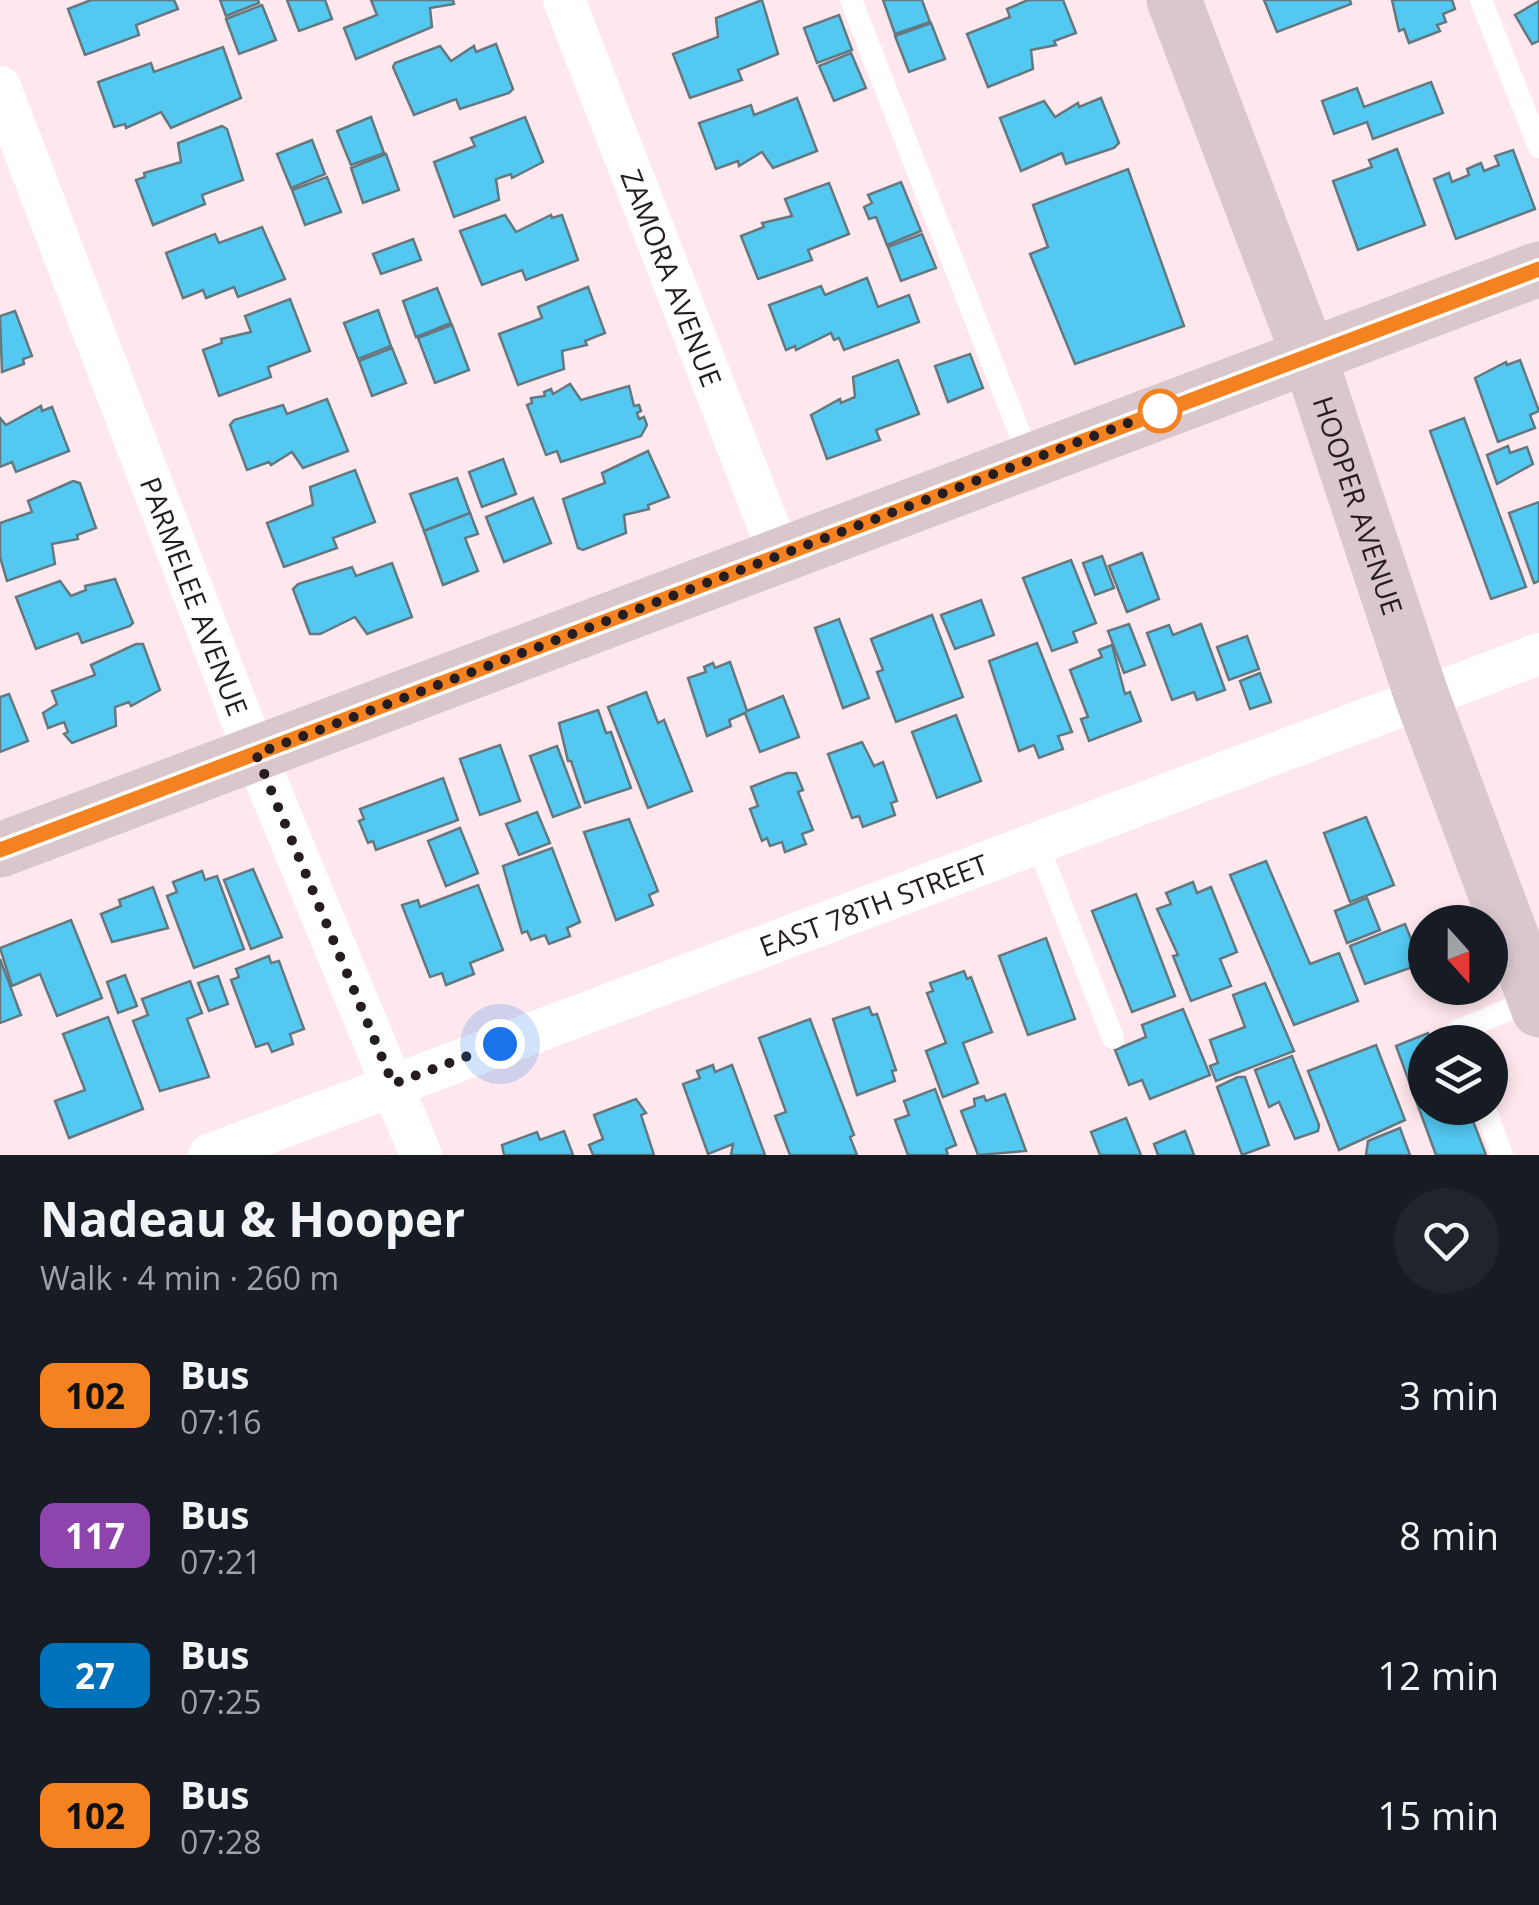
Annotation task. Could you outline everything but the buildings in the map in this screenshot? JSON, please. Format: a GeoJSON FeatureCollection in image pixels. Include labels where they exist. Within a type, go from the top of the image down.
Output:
{"type":"FeatureCollection","features":[{"type":"Feature","properties":{"kind":"main road","name":"HOOPER AVENUE"},"geometry":{"type":"LineString","coordinates":[[1174,0],[1309,356],[1422,698],[1532,977]]}},
{"type":"Feature","properties":{"kind":"main road"},"geometry":{"type":"LineString","coordinates":[[0,850],[1539,269]]}},
{"type":"Feature","properties":{"kind":"street","name":"ZAMORA AVENUE"},"geometry":{"type":"LineString","coordinates":[[564,0],[779,553]]}},
{"type":"Feature","properties":{"kind":"street","name":"PARMELEE AVENUE"},"geometry":{"type":"LineString","coordinates":[[0,88],[256,754],[421,1155]]}},
{"type":"Feature","properties":{"kind":"street","name":"EAST 78TH STREET"},"geometry":{"type":"LineString","coordinates":[[210,1155],[1539,654]]}},
{"type":"Feature","properties":{"kind":"lane"},"geometry":{"type":"LineString","coordinates":[[851,0],[1030,460]]}},
{"type":"Feature","properties":{"kind":"lane"},"geometry":{"type":"LineString","coordinates":[[1481,0],[1539,147]]}},
{"type":"Feature","properties":{"kind":"lane"},"geometry":{"type":"LineString","coordinates":[[1037,843],[1113,1038]]}},
{"type":"Feature","properties":{"kind":"lane"},"geometry":{"type":"LineString","coordinates":[[1465,1025],[1532,977]]}},
{"type":"Feature","properties":{"kind":"lane"},"geometry":{"type":"LineString","coordinates":[[1491,1125],[1502,1155]]}},
{"type":"Feature","properties":{"kind":"bus line","name":"102"},"geometry":{"type":"LineString","coordinates":[[0,850],[1539,269]]}},
{"type":"Feature","properties":{"kind":"route"},"geometry":{"type":"LineString","coordinates":[[500,1044],[393,1084],[256,754],[1173,406],[1160,411]]}}]}
